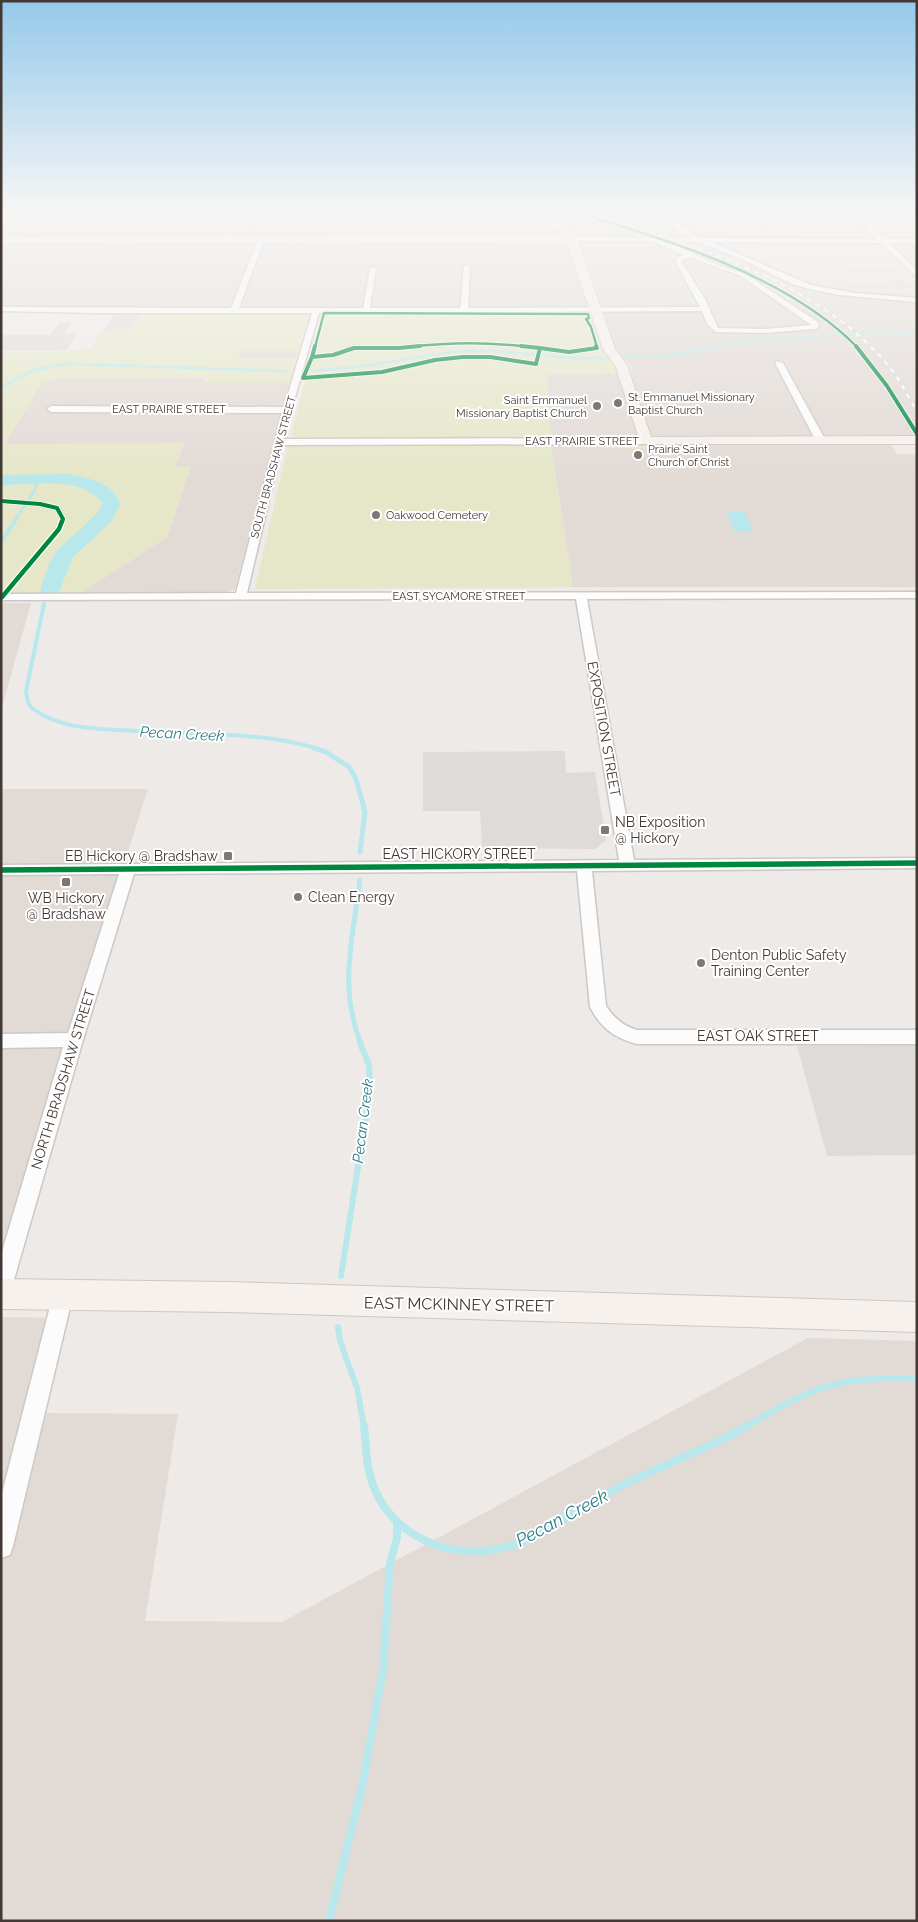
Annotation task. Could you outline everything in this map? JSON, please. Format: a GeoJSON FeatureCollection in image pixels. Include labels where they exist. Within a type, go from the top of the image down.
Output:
{"type":"FeatureCollection","features":[{"type":"Feature","properties":{"kind":"street"},"geometry":{"type":"LineString","coordinates":[[234,310],[238,301]]}},
{"type":"Feature","properties":{"kind":"street"},"geometry":{"type":"LineString","coordinates":[[366,310],[368,301]]}},
{"type":"Feature","properties":{"kind":"street"},"geometry":{"type":"LineString","coordinates":[[464,310],[465,301]]}},
{"type":"Feature","properties":{"kind":"street"},"geometry":{"type":"LineString","coordinates":[[592,301],[609,348],[621,364],[646,441]]}},
{"type":"Feature","properties":{"kind":"street"},"geometry":{"type":"LineString","coordinates":[[702,301],[711,324],[716,330],[765,331],[815,327],[815,324],[781,301]]}},
{"type":"Feature","properties":{"kind":"street"},"geometry":{"type":"LineString","coordinates":[[1,309],[95,311],[706,309]]}},
{"type":"Feature","properties":{"kind":"street","name":"SOUTH BRADSHAW STREET"},"geometry":{"type":"LineString","coordinates":[[241,596],[278,442],[316,310]]}},
{"type":"Feature","properties":{"kind":"street"},"geometry":{"type":"LineString","coordinates":[[779,363],[821,441]]}},
{"type":"Feature","properties":{"kind":"street","name":"EAST PRAIRIE STREET"},"geometry":{"type":"LineString","coordinates":[[51,409],[288,410]]}},
{"type":"Feature","properties":{"kind":"street","name":"EAST PRAIRIE STREET"},"geometry":{"type":"LineString","coordinates":[[278,442],[917,440]]}},
{"type":"Feature","properties":{"kind":"street","name":"EAST SYCAMORE STREET"},"geometry":{"type":"LineString","coordinates":[[1,597],[241,596],[265,598],[581,595],[917,595]]}},
{"type":"Feature","properties":{"kind":"street","name":"EXPOSITION STREET"},"geometry":{"type":"LineString","coordinates":[[581,595],[627,864]]}},
{"type":"Feature","properties":{"kind":"street","name":"EAST HICKORY STREET"},"geometry":{"type":"LineString","coordinates":[[1,870],[917,863]]}},
{"type":"Feature","properties":{"kind":"street","name":"EAST OAK STREET"},"geometry":{"type":"LineString","coordinates":[[584,865],[598,1007],[605,1018],[619,1032],[637,1037],[917,1037]]}},
{"type":"Feature","properties":{"kind":"street","name":"NORTH BRADSHAW STREET"},"geometry":{"type":"LineString","coordinates":[[1,1290],[74,1040],[128,869]]}},
{"type":"Feature","properties":{"kind":"street"},"geometry":{"type":"LineString","coordinates":[[1,1040],[74,1040]]}},
{"type":"Feature","properties":{"kind":"street","name":"EAST MCKINNEY STREET"},"geometry":{"type":"LineString","coordinates":[[1,1294],[227,1297],[917,1317]]}},
{"type":"Feature","properties":{"kind":"street"},"geometry":{"type":"LineString","coordinates":[[1,1546],[63,1294]]}},
{"type":"Feature","properties":{"kind":"shaded area"},"geometry":{"type":"Polygon","coordinates":[[[1,301],[917,301],[917,438],[887,438],[897,454],[917,454],[917,587],[573,587],[551,445],[546,374],[632,373],[629,364],[616,350],[602,307],[1,308],[1,301]]]}},
{"type":"Feature","properties":{"kind":"shaded area"},"geometry":{"type":"Polygon","coordinates":[[[115,313],[142,313],[119,350],[91,350],[115,313]]]}},
{"type":"Feature","properties":{"kind":"shaded area"},"geometry":{"type":"Polygon","coordinates":[[[60,322],[72,322],[64,333],[77,333],[67,350],[1,351],[1,335],[50,335],[60,322]]]}},
{"type":"Feature","properties":{"kind":"shaded area"},"geometry":{"type":"Polygon","coordinates":[[[240,351],[298,351],[296,358],[237,358],[240,351]]]}},
{"type":"Feature","properties":{"kind":"shaded area"},"geometry":{"type":"Polygon","coordinates":[[[62,378],[205,378],[203,383],[289,383],[235,589],[228,592],[81,593],[167,537],[191,467],[174,467],[184,444],[4,444],[41,383],[62,378]]]}},
{"type":"Feature","properties":{"kind":"shaded area"},"geometry":{"type":"Polygon","coordinates":[[[548,392],[623,394],[624,402],[577,401],[580,414],[550,413],[548,392]]]}},
{"type":"Feature","properties":{"kind":"shaded area"},"geometry":{"type":"Polygon","coordinates":[[[597,449],[614,449],[617,461],[661,461],[658,449],[677,449],[681,462],[674,462],[676,467],[600,467],[597,449]]]}},
{"type":"Feature","properties":{"kind":"shaded area"},"geometry":{"type":"Polygon","coordinates":[[[1,603],[31,603],[1,711],[1,603]]]}},
{"type":"Feature","properties":{"kind":"shaded area"},"geometry":{"type":"Polygon","coordinates":[[[565,751],[566,773],[595,772],[606,840],[595,849],[482,848],[480,811],[423,811],[423,752],[565,751]]]}},
{"type":"Feature","properties":{"kind":"shaded area"},"geometry":{"type":"Polygon","coordinates":[[[1,789],[148,789],[1,1248],[1,789]]]}},
{"type":"Feature","properties":{"kind":"shaded area"},"geometry":{"type":"Polygon","coordinates":[[[917,1045],[917,1155],[827,1156],[797,1046],[917,1045]]]}},
{"type":"Feature","properties":{"kind":"shaded area"},"geometry":{"type":"Polygon","coordinates":[[[1,1317],[65,1318],[42,1413],[178,1414],[145,1621],[282,1622],[808,1338],[917,1341],[917,1921],[1,1921],[1,1317]]]}},
{"type":"Feature","properties":{"kind":"green space"},"geometry":{"type":"Polygon","coordinates":[[[589,311],[598,336],[618,373],[547,374],[551,437],[294,437],[291,435],[322,312],[589,311]]]}},
{"type":"Feature","properties":{"kind":"green space"},"geometry":{"type":"Polygon","coordinates":[[[142,313],[310,313],[298,351],[240,351],[237,358],[296,358],[289,383],[203,383],[204,378],[62,378],[41,384],[5,444],[184,443],[175,467],[191,467],[167,537],[81,593],[1,593],[1,353],[52,352],[93,348],[98,342],[96,336],[118,329],[134,327],[142,313]]]}},
{"type":"Feature","properties":{"kind":"green space","name":"Oakwood Cemetery"},"geometry":{"type":"Polygon","coordinates":[[[288,445],[551,445],[573,587],[255,589],[288,445]]]}},
{"type":"Feature","properties":{"kind":"green space"},"geometry":{"type":"Polygon","coordinates":[[[602,445],[657,445],[658,449],[604,448],[602,445]]]}},
{"type":"Feature","properties":{"kind":"water"},"geometry":{"type":"Polygon","coordinates":[[[727,512],[745,512],[753,531],[734,531],[727,512]]]}},
{"type":"Feature","properties":{"kind":"waterway"},"geometry":{"type":"LineString","coordinates":[[714,347],[749,340],[887,332],[917,335]]}},
{"type":"Feature","properties":{"kind":"waterway"},"geometry":{"type":"LineString","coordinates":[[626,357],[669,356],[720,346]]}},
{"type":"Feature","properties":{"kind":"waterway"},"geometry":{"type":"LineString","coordinates":[[313,371],[364,366],[457,351],[496,351],[570,358],[607,358]]}},
{"type":"Feature","properties":{"kind":"waterway"},"geometry":{"type":"LineString","coordinates":[[1,387],[33,370],[66,364],[286,371]]}},
{"type":"Feature","properties":{"kind":"waterway","name":"Pecan Creek"},"geometry":{"type":"LineString","coordinates":[[1,480],[69,479],[98,488],[110,499],[111,505],[105,517],[64,555],[50,590]]}},
{"type":"Feature","properties":{"kind":"waterway"},"geometry":{"type":"LineString","coordinates":[[14,522],[35,490],[36,483],[33,480]]}},
{"type":"Feature","properties":{"kind":"waterway"},"geometry":{"type":"LineString","coordinates":[[1,542],[15,521]]}},
{"type":"Feature","properties":{"kind":"waterway","name":"Pecan Creek"},"geometry":{"type":"LineString","coordinates":[[44,604],[26,691],[30,706],[43,715],[55,721],[82,727],[276,739],[318,749]]}},
{"type":"Feature","properties":{"kind":"waterway","name":"Pecan Creek"},"geometry":{"type":"LineString","coordinates":[[314,748],[326,752],[349,767],[356,779],[365,812],[360,852]]}},
{"type":"Feature","properties":{"kind":"waterway","name":"Pecan Creek"},"geometry":{"type":"LineString","coordinates":[[360,880],[351,942],[349,982],[354,1023],[361,1044]]}},
{"type":"Feature","properties":{"kind":"waterway","name":"Pecan Creek"},"geometry":{"type":"LineString","coordinates":[[341,1276],[370,1090],[369,1065],[360,1043]]}},
{"type":"Feature","properties":{"kind":"waterway","name":"Pecan Creek"},"geometry":{"type":"LineString","coordinates":[[338,1327],[340,1341],[357,1388],[364,1426]]}},
{"type":"Feature","properties":{"kind":"waterway","name":"Pecan Creek"},"geometry":{"type":"LineString","coordinates":[[747,1426],[797,1398],[818,1389],[862,1380],[917,1378]]}},
{"type":"Feature","properties":{"kind":"waterway","name":"Pecan Creek"},"geometry":{"type":"LineString","coordinates":[[364,1425],[368,1463],[373,1485],[383,1505],[397,1521]]}},
{"type":"Feature","properties":{"kind":"waterway","name":"Pecan Creek"},"geometry":{"type":"LineString","coordinates":[[397,1521],[413,1534],[432,1543],[452,1549],[473,1551],[495,1550],[529,1539],[619,1487],[717,1442],[749,1425]]}},
{"type":"Feature","properties":{"kind":"waterway"},"geometry":{"type":"LineString","coordinates":[[329,1921],[362,1787],[383,1670],[390,1563],[397,1538],[397,1521]]}},
{"type":"Feature","properties":{"kind":"railway"},"geometry":{"type":"LineString","coordinates":[[809,301],[828,312],[862,338],[891,369],[917,411]]}},
{"type":"Feature","properties":{"kind":"cycle path"},"geometry":{"type":"LineString","coordinates":[[796,301],[824,319],[861,351],[887,386],[917,434]]}},
{"type":"Feature","properties":{"kind":"cycle path"},"geometry":{"type":"LineString","coordinates":[[312,357],[324,313],[588,314],[589,318],[586,319],[591,327],[597,348],[569,352],[540,348],[536,364],[490,357],[463,357],[435,360],[382,372],[303,378],[312,357],[333,355],[354,348],[399,348],[445,343],[489,342],[540,348]]}},
{"type":"Feature","properties":{"kind":"cycle path"},"geometry":{"type":"LineString","coordinates":[[1,501],[40,504],[57,508],[63,519],[59,529],[2,597]]}},
{"type":"Feature","properties":{"kind":"cycle path"},"geometry":{"type":"LineString","coordinates":[[1,870],[917,863]]}},
{"type":"Feature","properties":{"kind":"place","name":"St. Emmanuel Missionary Baptist Church"},"geometry":{"type":"Point","coordinates":[618,403]}},
{"type":"Feature","properties":{"kind":"place","name":"Saint Emmanuel Missionary Baptist Church"},"geometry":{"type":"Point","coordinates":[597,406]}},
{"type":"Feature","properties":{"kind":"place","name":"Prairie Saint Church of Christ"},"geometry":{"type":"Point","coordinates":[638,455]}},
{"type":"Feature","properties":{"kind":"place","name":"Oakwood Cemetery"},"geometry":{"type":"Point","coordinates":[376,515]}},
{"type":"Feature","properties":{"kind":"place","name":"NB Exposition @ Hickory"},"geometry":{"type":"Point","coordinates":[605,830]}},
{"type":"Feature","properties":{"kind":"place","name":"EB Hickory @ Bradshaw"},"geometry":{"type":"Point","coordinates":[228,856]}},
{"type":"Feature","properties":{"kind":"place","name":"WB Hickory @ Bradshaw"},"geometry":{"type":"Point","coordinates":[66,882]}},
{"type":"Feature","properties":{"kind":"place","name":"Clean Energy"},"geometry":{"type":"Point","coordinates":[298,897]}},
{"type":"Feature","properties":{"kind":"place","name":"Denton Public Safety Training Center"},"geometry":{"type":"Point","coordinates":[701,963]}}]}
